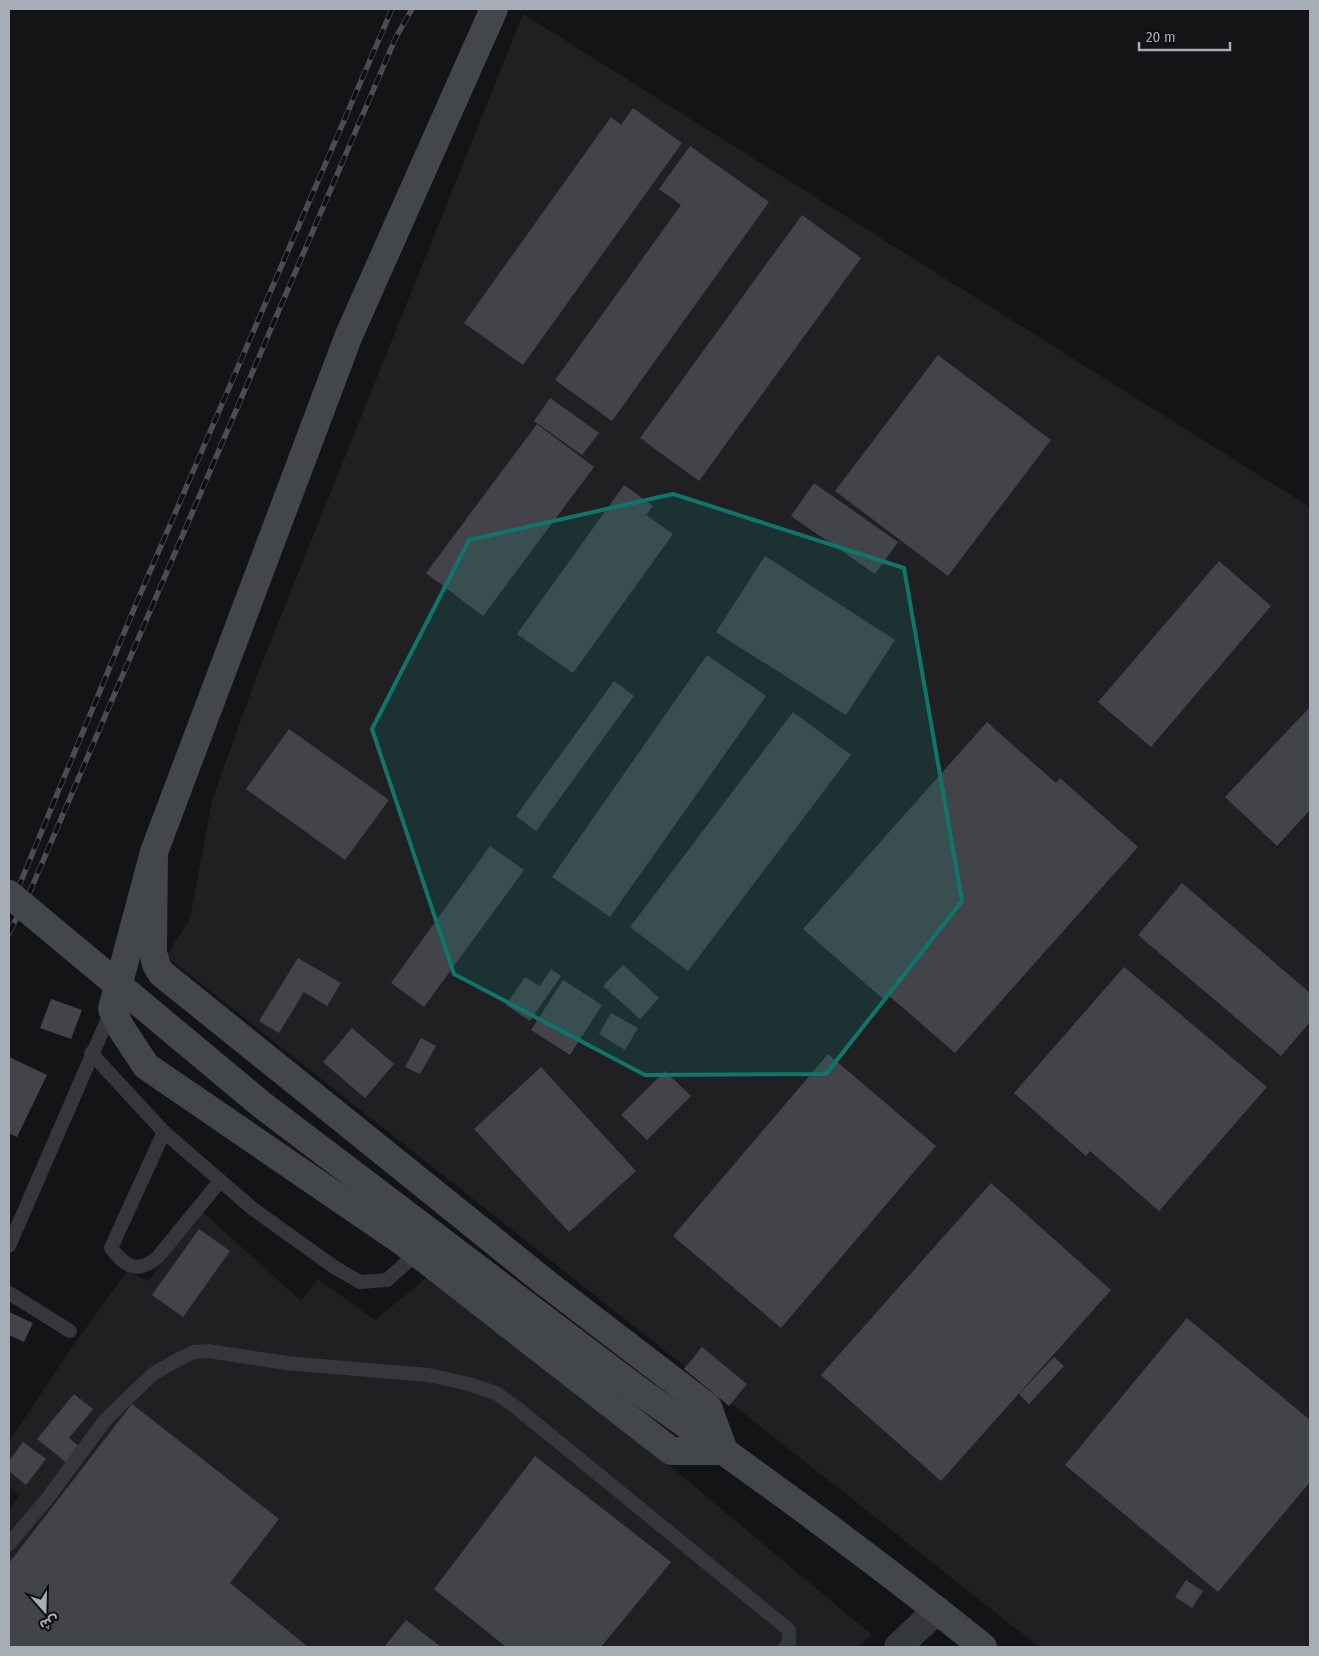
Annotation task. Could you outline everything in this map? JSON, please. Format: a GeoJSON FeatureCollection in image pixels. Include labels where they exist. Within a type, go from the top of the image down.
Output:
{"type":"FeatureCollection","features":[{"type":"Feature","properties":{"kind":"main road"},"geometry":{"type":"LineString","coordinates":[[494,9],[349,336],[154,852],[112,1009],[121,1028],[146,1066],[417,1253],[671,1451],[724,1451]]}},
{"type":"Feature","properties":{"kind":"main road"},"geometry":{"type":"LineString","coordinates":[[154,852],[153,952],[161,973],[546,1283],[708,1407],[724,1451]]}},
{"type":"Feature","properties":{"kind":"main road"},"geometry":{"type":"LineString","coordinates":[[9,894],[262,1105],[642,1393],[724,1451],[937,1610],[983,1647]]}},
{"type":"Feature","properties":{"kind":"street"},"geometry":{"type":"LineString","coordinates":[[898,1647],[937,1610]]}},
{"type":"Feature","properties":{"kind":"lane"},"geometry":{"type":"LineString","coordinates":[[9,1246],[112,1009]]}},
{"type":"Feature","properties":{"kind":"lane"},"geometry":{"type":"LineString","coordinates":[[92,1054],[164,1132],[253,1209],[334,1267],[360,1282],[387,1280],[417,1253]]}},
{"type":"Feature","properties":{"kind":"lane"},"geometry":{"type":"LineString","coordinates":[[164,1132],[111,1248],[119,1260],[139,1268],[148,1266],[158,1257],[220,1181]]}},
{"type":"Feature","properties":{"kind":"lane"},"geometry":{"type":"LineString","coordinates":[[9,1293],[70,1332]]}},
{"type":"Feature","properties":{"kind":"lane"},"geometry":{"type":"LineString","coordinates":[[9,1544],[47,1499],[106,1419],[153,1374],[179,1358],[194,1352],[208,1351],[286,1363],[428,1375],[469,1384],[496,1393],[517,1408],[789,1630],[789,1643],[785,1647]]}},
{"type":"Feature","properties":{"kind":"highlighted area"},"geometry":{"type":"Polygon","coordinates":[[[673,494],[904,568],[962,901],[826,1074],[645,1075],[454,974],[372,729],[469,540],[673,494]]]}},
{"type":"Feature","properties":{"kind":"shaded area"},"geometry":{"type":"Polygon","coordinates":[[[523,14],[1310,507],[1310,1647],[1039,1647],[166,956],[190,919],[212,800],[255,681],[523,14]]]}},
{"type":"Feature","properties":{"kind":"shaded area"},"geometry":{"type":"Polygon","coordinates":[[[203,1212],[301,1301],[318,1279],[375,1320],[436,1270],[872,1635],[858,1647],[9,1647],[9,1509],[19,1496],[9,1486],[9,1442],[70,1350],[127,1271],[148,1281],[203,1212]]]}},
{"type":"Feature","properties":{"kind":"building"},"geometry":{"type":"Polygon","coordinates":[[[633,108],[682,143],[523,365],[464,323],[611,117],[621,125],[633,108]]]}},
{"type":"Feature","properties":{"kind":"building"},"geometry":{"type":"Polygon","coordinates":[[[690,146],[769,202],[612,421],[555,380],[681,205],[659,189],[690,146]]]}},
{"type":"Feature","properties":{"kind":"building"},"geometry":{"type":"Polygon","coordinates":[[[802,215],[861,258],[699,481],[640,438],[802,215]]]}},
{"type":"Feature","properties":{"kind":"building"},"geometry":{"type":"Polygon","coordinates":[[[938,355],[1051,440],[948,576],[835,491],[938,355]]]}},
{"type":"Feature","properties":{"kind":"building"},"geometry":{"type":"Polygon","coordinates":[[[550,398],[599,433],[582,455],[534,421],[550,398]]]}},
{"type":"Feature","properties":{"kind":"building"},"geometry":{"type":"Polygon","coordinates":[[[537,424],[594,467],[483,616],[426,573],[537,424]]]}},
{"type":"Feature","properties":{"kind":"building"},"geometry":{"type":"Polygon","coordinates":[[[814,483],[898,542],[875,574],[791,516],[814,483]]]}},
{"type":"Feature","properties":{"kind":"building"},"geometry":{"type":"Polygon","coordinates":[[[624,485],[653,506],[646,515],[673,534],[573,673],[517,634],[624,485]]]}},
{"type":"Feature","properties":{"kind":"building"},"geometry":{"type":"Polygon","coordinates":[[[765,556],[895,640],[846,715],[716,632],[765,556]]]}},
{"type":"Feature","properties":{"kind":"building"},"geometry":{"type":"Polygon","coordinates":[[[1219,561],[1271,606],[1151,747],[1098,702],[1219,561]]]}},
{"type":"Feature","properties":{"kind":"building"},"geometry":{"type":"Polygon","coordinates":[[[707,655],[766,696],[610,917],[552,877],[707,655]]]}},
{"type":"Feature","properties":{"kind":"building"},"geometry":{"type":"Polygon","coordinates":[[[614,681],[634,696],[536,831],[516,816],[614,681]]]}},
{"type":"Feature","properties":{"kind":"building"},"geometry":{"type":"Polygon","coordinates":[[[1310,707],[1310,810],[1277,846],[1225,797],[1310,707]]]}},
{"type":"Feature","properties":{"kind":"building"},"geometry":{"type":"Polygon","coordinates":[[[793,712],[851,755],[688,971],[630,927],[793,712]]]}},
{"type":"Feature","properties":{"kind":"building"},"geometry":{"type":"Polygon","coordinates":[[[987,722],[1056,783],[1060,778],[1138,847],[955,1053],[887,994],[883,999],[803,929],[987,722]]]}},
{"type":"Feature","properties":{"kind":"building"},"geometry":{"type":"Polygon","coordinates":[[[289,729],[389,800],[345,860],[246,789],[289,729]]]}},
{"type":"Feature","properties":{"kind":"building"},"geometry":{"type":"Polygon","coordinates":[[[490,846],[524,870],[424,1007],[391,983],[490,846]]]}},
{"type":"Feature","properties":{"kind":"building"},"geometry":{"type":"Polygon","coordinates":[[[1182,883],[1310,993],[1310,1022],[1281,1056],[1138,935],[1182,883]]]}},
{"type":"Feature","properties":{"kind":"building"},"geometry":{"type":"Polygon","coordinates":[[[298,958],[341,983],[327,1006],[304,992],[279,1033],[259,1021],[298,958]]]}},
{"type":"Feature","properties":{"kind":"building"},"geometry":{"type":"Polygon","coordinates":[[[623,965],[659,998],[640,1019],[603,986],[623,965]]]}},
{"type":"Feature","properties":{"kind":"building"},"geometry":{"type":"Polygon","coordinates":[[[1124,967],[1267,1087],[1159,1211],[1090,1151],[1086,1156],[1014,1093],[1124,967]]]}},
{"type":"Feature","properties":{"kind":"building"},"geometry":{"type":"Polygon","coordinates":[[[551,969],[561,976],[530,1021],[506,1005],[525,977],[540,986],[551,969]]]}},
{"type":"Feature","properties":{"kind":"building"},"geometry":{"type":"Polygon","coordinates":[[[563,980],[602,1005],[570,1055],[531,1030],[563,980]]]}},
{"type":"Feature","properties":{"kind":"building"},"geometry":{"type":"Polygon","coordinates":[[[51,999],[82,1010],[71,1039],[40,1028],[51,999]]]}},
{"type":"Feature","properties":{"kind":"building"},"geometry":{"type":"Polygon","coordinates":[[[611,1013],[638,1028],[625,1050],[599,1034],[611,1013]]]}},
{"type":"Feature","properties":{"kind":"building"},"geometry":{"type":"Polygon","coordinates":[[[352,1028],[394,1064],[365,1098],[323,1062],[352,1028]]]}},
{"type":"Feature","properties":{"kind":"building"},"geometry":{"type":"Polygon","coordinates":[[[421,1038],[436,1046],[420,1074],[405,1067],[421,1038]]]}},
{"type":"Feature","properties":{"kind":"building"},"geometry":{"type":"Polygon","coordinates":[[[828,1054],[936,1146],[781,1328],[673,1236],[828,1054]]]}},
{"type":"Feature","properties":{"kind":"building"},"geometry":{"type":"Polygon","coordinates":[[[9,1057],[47,1075],[17,1137],[9,1133],[9,1057]]]}},
{"type":"Feature","properties":{"kind":"building"},"geometry":{"type":"Polygon","coordinates":[[[541,1067],[636,1171],[569,1232],[474,1129],[541,1067]]]}},
{"type":"Feature","properties":{"kind":"building"},"geometry":{"type":"Polygon","coordinates":[[[665,1071],[691,1096],[647,1140],[621,1115],[665,1071]]]}},
{"type":"Feature","properties":{"kind":"building"},"geometry":{"type":"Polygon","coordinates":[[[991,1183],[1111,1290],[941,1481],[821,1375],[991,1183]]]}},
{"type":"Feature","properties":{"kind":"building"},"geometry":{"type":"Polygon","coordinates":[[[199,1229],[230,1251],[183,1317],[152,1295],[199,1229]]]}},
{"type":"Feature","properties":{"kind":"building"},"geometry":{"type":"Polygon","coordinates":[[[9,1312],[33,1323],[24,1342],[9,1335],[9,1312]]]}},
{"type":"Feature","properties":{"kind":"building"},"geometry":{"type":"Polygon","coordinates":[[[1187,1318],[1310,1420],[1310,1482],[1218,1592],[1065,1465],[1187,1318]]]}},
{"type":"Feature","properties":{"kind":"building"},"geometry":{"type":"Polygon","coordinates":[[[702,1347],[747,1384],[729,1406],[684,1369],[702,1347]]]}},
{"type":"Feature","properties":{"kind":"building"},"geometry":{"type":"Polygon","coordinates":[[[1054,1357],[1064,1366],[1029,1404],[1019,1394],[1054,1357]]]}},
{"type":"Feature","properties":{"kind":"building"},"geometry":{"type":"Polygon","coordinates":[[[74,1394],[93,1409],[69,1438],[81,1448],[68,1464],[37,1439],[74,1394]]]}},
{"type":"Feature","properties":{"kind":"building"},"geometry":{"type":"Polygon","coordinates":[[[132,1404],[279,1519],[230,1583],[308,1647],[9,1647],[9,1563],[132,1404]]]}},
{"type":"Feature","properties":{"kind":"building"},"geometry":{"type":"Polygon","coordinates":[[[23,1442],[46,1459],[26,1485],[9,1471],[9,1461],[23,1442]]]}},
{"type":"Feature","properties":{"kind":"building"},"geometry":{"type":"Polygon","coordinates":[[[535,1456],[671,1562],[601,1647],[506,1647],[434,1589],[535,1456]]]}},
{"type":"Feature","properties":{"kind":"building"},"geometry":{"type":"Polygon","coordinates":[[[1186,1580],[1203,1591],[1192,1608],[1175,1597],[1186,1580]]]}},
{"type":"Feature","properties":{"kind":"building"},"geometry":{"type":"Polygon","coordinates":[[[406,1620],[441,1647],[384,1647],[406,1620]]]}},
{"type":"Feature","properties":{"kind":"railway"},"geometry":{"type":"LineString","coordinates":[[9,910],[136,604],[392,9]]}},
{"type":"Feature","properties":{"kind":"railway"},"geometry":{"type":"LineString","coordinates":[[9,933],[28,896],[396,37],[412,9]]}}]}
